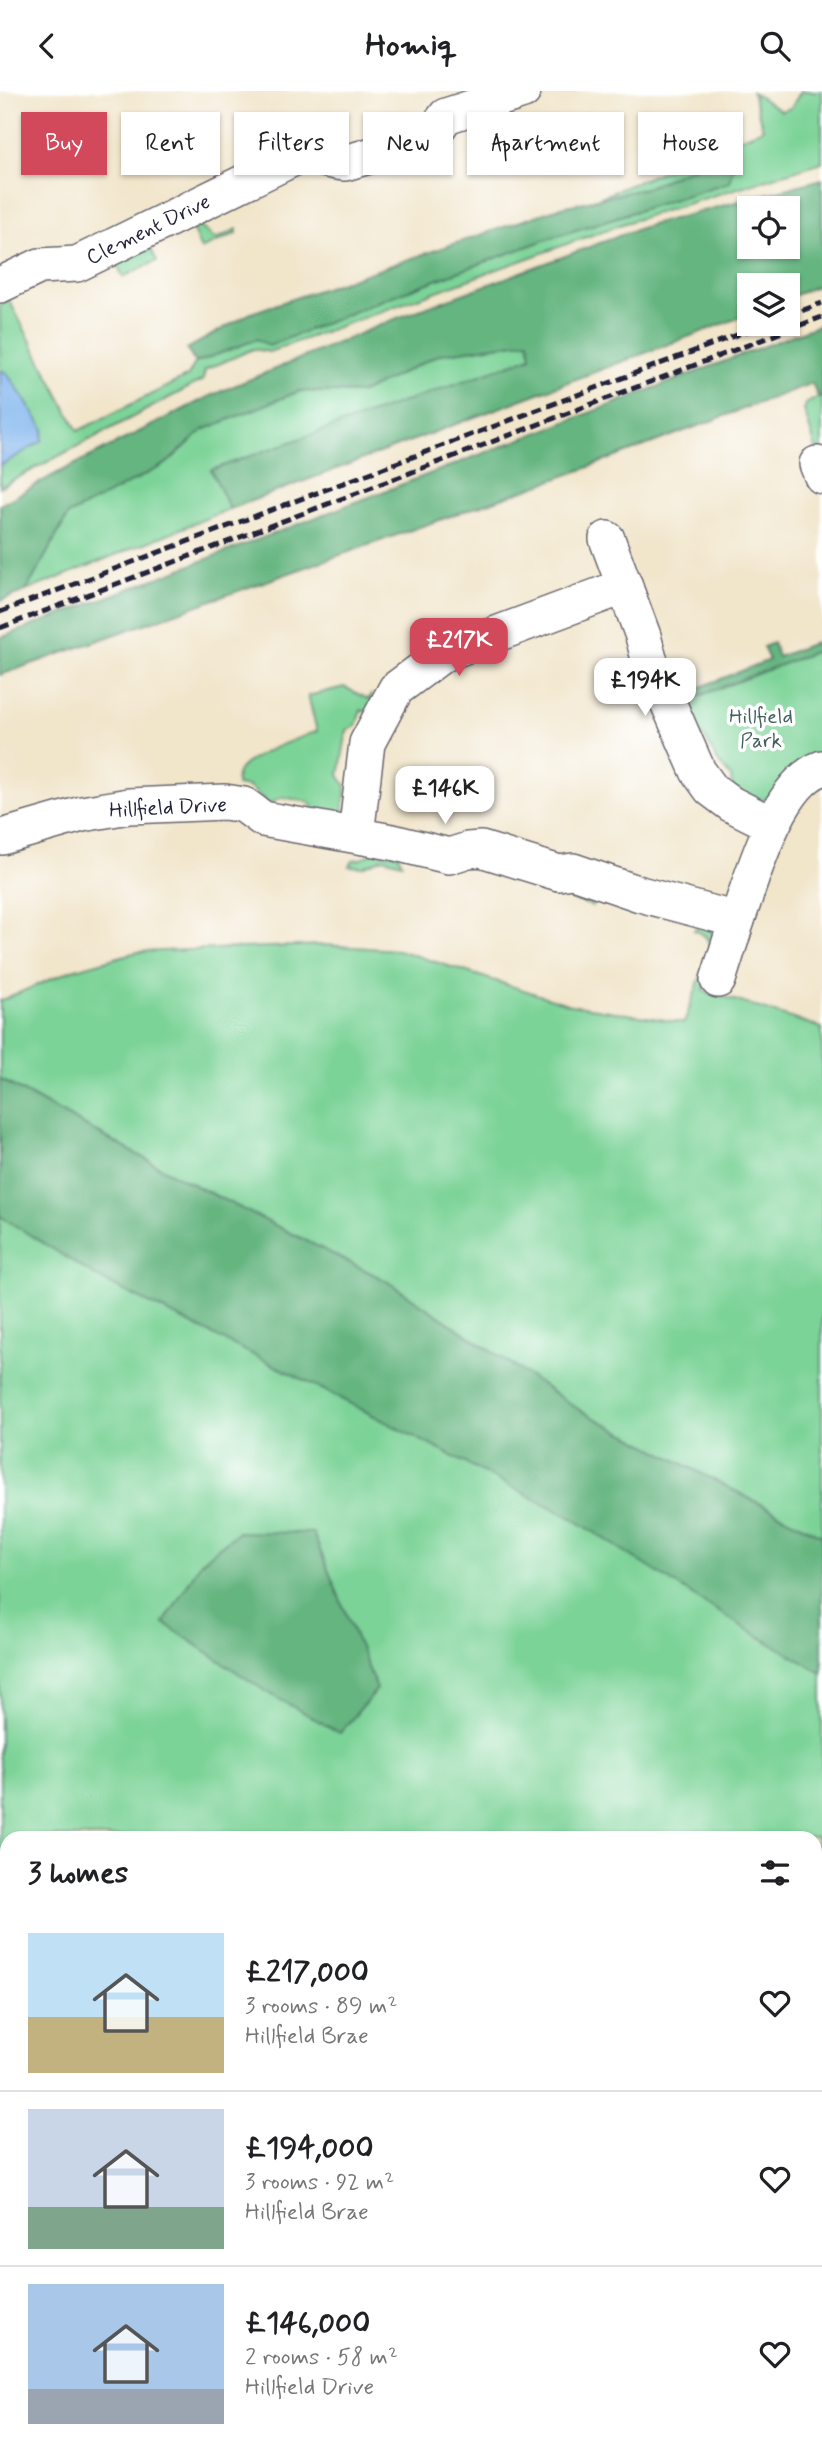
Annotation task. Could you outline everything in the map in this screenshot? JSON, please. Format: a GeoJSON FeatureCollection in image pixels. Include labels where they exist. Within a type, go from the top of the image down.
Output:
{"type":"FeatureCollection","features":[{"type":"Feature","properties":{"kind":"street","name":"Clement Drive"},"geometry":{"type":"LineString","coordinates":[[0,285],[40,266],[77,264],[296,157],[309,154],[332,162],[345,163],[394,149],[430,138],[446,116],[523,91]]}},
{"type":"Feature","properties":{"kind":"street"},"geometry":{"type":"LineString","coordinates":[[607,539],[649,659],[698,771],[711,789],[731,804],[771,824]]}},
{"type":"Feature","properties":{"kind":"street"},"geometry":{"type":"LineString","coordinates":[[356,835],[367,743],[396,689],[443,654],[625,586]]}},
{"type":"Feature","properties":{"kind":"street"},"geometry":{"type":"LineString","coordinates":[[718,980],[771,824],[797,786],[822,768]]}},
{"type":"Feature","properties":{"kind":"street","name":"Hillfield Drive"},"geometry":{"type":"LineString","coordinates":[[1,842],[82,814],[129,806],[225,802],[244,805],[262,819],[356,835],[449,856],[481,849],[559,873],[573,871],[584,874],[640,894],[737,920]]}},
{"type":"Feature","properties":{"kind":"green space"},"geometry":{"type":"Polygon","coordinates":[[[801,91],[822,91],[822,162],[625,223],[269,352],[253,349],[205,370],[203,380],[0,487],[0,305],[9,300],[78,431],[188,376],[195,363],[257,339],[269,346],[387,298],[550,238],[729,182],[725,175],[743,175],[743,137],[763,129],[752,92],[781,111],[791,108],[801,91]]]}},
{"type":"Feature","properties":{"kind":"green space"},"geometry":{"type":"Polygon","coordinates":[[[653,175],[675,175],[646,188],[589,202],[653,175]]]}},
{"type":"Feature","properties":{"kind":"green space"},"geometry":{"type":"Polygon","coordinates":[[[675,175],[731,175],[729,182],[550,238],[387,298],[269,346],[257,339],[195,363],[187,349],[251,313],[562,207],[646,188],[675,175]]]}},
{"type":"Feature","properties":{"kind":"green space"},"geometry":{"type":"Polygon","coordinates":[[[822,179],[822,284],[800,293],[800,273],[737,273],[737,319],[230,509],[211,470],[531,357],[529,341],[440,354],[362,393],[299,391],[203,430],[166,464],[68,515],[26,591],[0,601],[0,505],[210,396],[395,319],[643,227],[737,202],[737,259],[800,259],[800,196],[759,196],[822,179]]]}},
{"type":"Feature","properties":{"kind":"green space"},"geometry":{"type":"Polygon","coordinates":[[[199,226],[216,239],[237,229],[237,233],[201,249],[192,229],[199,226]]]}},
{"type":"Feature","properties":{"kind":"green space"},"geometry":{"type":"Polygon","coordinates":[[[150,247],[157,261],[123,277],[117,264],[150,247]]]}},
{"type":"Feature","properties":{"kind":"green space"},"geometry":{"type":"Polygon","coordinates":[[[822,324],[822,395],[818,397],[812,383],[581,470],[0,675],[0,638],[791,336],[800,336],[800,332],[822,324]]]}},
{"type":"Feature","properties":{"kind":"green space"},"geometry":{"type":"Polygon","coordinates":[[[529,341],[532,357],[212,470],[230,509],[26,591],[68,515],[166,464],[203,430],[300,391],[362,393],[440,354],[529,341]]]}},
{"type":"Feature","properties":{"kind":"green space"},"geometry":{"type":"Polygon","coordinates":[[[822,395],[822,455],[817,452],[804,410],[806,404],[822,395]]]}},
{"type":"Feature","properties":{"kind":"green space"},"geometry":{"type":"Polygon","coordinates":[[[822,640],[822,649],[686,701],[683,694],[769,660],[763,647],[773,643],[778,657],[822,640]]]}},
{"type":"Feature","properties":{"kind":"green space","name":"Hillfield Park"},"geometry":{"type":"Polygon","coordinates":[[[822,649],[822,753],[763,801],[733,796],[731,777],[717,761],[706,739],[700,735],[686,701],[822,649]]]}},
{"type":"Feature","properties":{"kind":"green space"},"geometry":{"type":"Polygon","coordinates":[[[344,687],[368,699],[371,695],[373,701],[368,712],[361,710],[356,726],[347,730],[339,775],[346,786],[343,812],[337,815],[316,812],[309,802],[282,797],[269,804],[249,787],[236,785],[240,769],[255,757],[317,731],[308,696],[344,687]]]}},
{"type":"Feature","properties":{"kind":"green space"},"geometry":{"type":"Polygon","coordinates":[[[373,853],[398,854],[402,863],[383,858],[363,867],[349,866],[353,860],[373,853]]]}},
{"type":"Feature","properties":{"kind":"green space"},"geometry":{"type":"Polygon","coordinates":[[[546,882],[583,888],[592,898],[592,906],[540,888],[546,882]]]}},
{"type":"Feature","properties":{"kind":"green space"},"geometry":{"type":"Polygon","coordinates":[[[700,923],[709,929],[716,944],[716,953],[703,990],[822,1028],[822,1536],[581,1411],[385,1280],[176,1176],[0,1079],[0,1001],[72,970],[137,952],[324,945],[398,950],[571,1005],[684,1023],[710,950],[706,937],[694,930],[700,923]]]}},
{"type":"Feature","properties":{"kind":"green space"},"geometry":{"type":"Polygon","coordinates":[[[0,1079],[176,1176],[385,1280],[581,1411],[822,1536],[822,1673],[738,1624],[572,1518],[320,1388],[102,1280],[0,1216],[0,1079]]]}},
{"type":"Feature","properties":{"kind":"green space"},"geometry":{"type":"Polygon","coordinates":[[[0,1118],[822,1587],[822,1831],[0,1831],[0,1118]]]}},
{"type":"Feature","properties":{"kind":"green space"},"geometry":{"type":"Polygon","coordinates":[[[238,1532],[313,1533],[377,1689],[340,1733],[265,1691],[164,1623],[201,1562],[238,1532]]]}},
{"type":"Feature","properties":{"kind":"water"},"geometry":{"type":"Polygon","coordinates":[[[0,370],[7,373],[44,429],[42,441],[0,466],[0,370]]]}},
{"type":"Feature","properties":{"kind":"railway"},"geometry":{"type":"LineString","coordinates":[[800,311],[822,303]]}},
{"type":"Feature","properties":{"kind":"railway"},"geometry":{"type":"LineString","coordinates":[[0,628],[822,317]]}},
{"type":"Feature","properties":{"kind":"railway"},"geometry":{"type":"LineString","coordinates":[[0,612],[737,335]]}}]}
